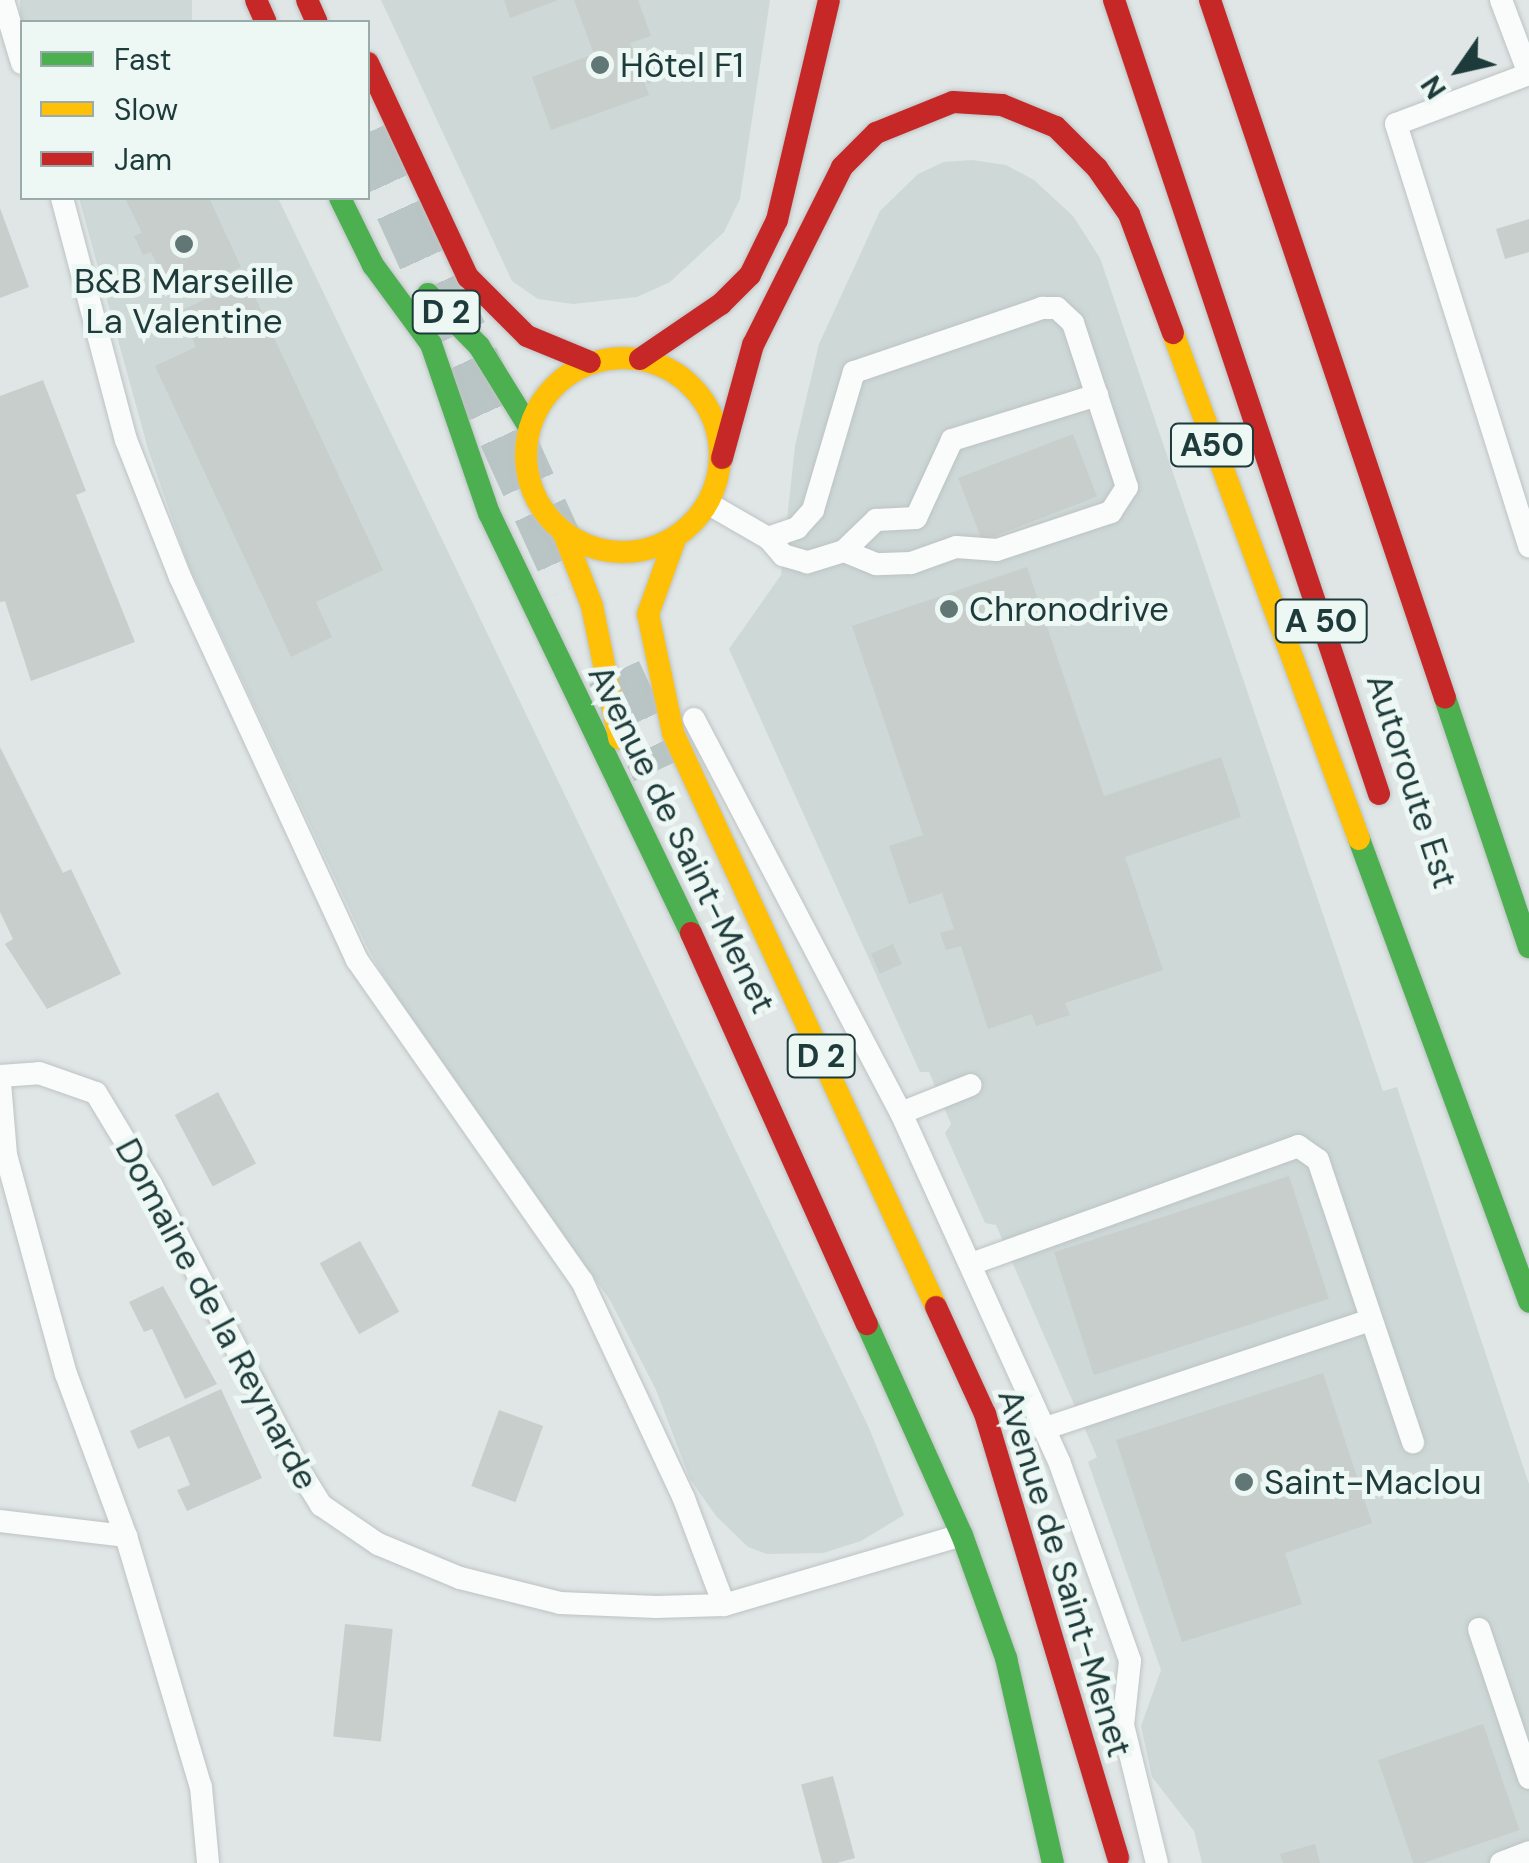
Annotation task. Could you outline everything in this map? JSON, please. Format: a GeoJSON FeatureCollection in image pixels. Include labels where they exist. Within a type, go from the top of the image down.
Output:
{"type":"FeatureCollection","features":[{"type":"Feature","properties":{"kind":"main road"},"geometry":{"type":"LineString","coordinates":[[640,359],[721,304],[750,275],[777,220],[829,0]]}},
{"type":"Feature","properties":{"kind":"main road","name":"Autoroute Est"},"geometry":{"type":"LineString","coordinates":[[1114,0],[1384,809]]}},
{"type":"Feature","properties":{"kind":"main road","name":"Autoroute Est"},"geometry":{"type":"LineString","coordinates":[[1210,0],[1529,946]]}},
{"type":"Feature","properties":{"kind":"main road","name":"D 2"},"geometry":{"type":"LineString","coordinates":[[370,67],[468,277],[526,336],[590,362]]}},
{"type":"Feature","properties":{"kind":"main road","name":"A50"},"geometry":{"type":"LineString","coordinates":[[722,458],[753,345],[842,167],[876,134],[953,102],[1002,106],[1056,128],[1097,168],[1129,214],[1529,1302]]}},
{"type":"Feature","properties":{"kind":"main road","name":"Avenue de Saint-Menet"},"geometry":{"type":"LineString","coordinates":[[341,200],[373,265],[431,344],[489,513],[610,773],[646,833],[962,1535],[1006,1658],[1052,1863]]}},
{"type":"Feature","properties":{"kind":"main road","name":"D 2"},"geometry":{"type":"LineString","coordinates":[[363,200],[391,255],[479,346],[529,427]]}},
{"type":"Feature","properties":{"kind":"main road"},"geometry":{"type":"LineString","coordinates":[[640,359],[674,371],[700,394],[717,424],[722,458],[709,504],[676,539],[639,552],[600,551],[564,534],[530,486],[529,427],[542,399],[590,362],[640,359]]}},
{"type":"Feature","properties":{"kind":"main road","name":"D 2"},"geometry":{"type":"LineString","coordinates":[[564,534],[592,606],[627,776],[646,833]]}},
{"type":"Feature","properties":{"kind":"main road","name":"Avenue de Saint-Menet"},"geometry":{"type":"LineString","coordinates":[[676,539],[648,614],[651,649],[673,733],[985,1414],[1032,1570],[1098,1860]]}},
{"type":"Feature","properties":{"kind":"main road"},"geometry":{"type":"LineString","coordinates":[[1479,1091],[1529,1242]]}},
{"type":"Feature","properties":{"kind":"main road","name":"D 2"},"geometry":{"type":"LineString","coordinates":[[894,1276],[1032,1570]]}},
{"type":"Feature","properties":{"kind":"lane"},"geometry":{"type":"LineString","coordinates":[[3,0],[20,55]]}},
{"type":"Feature","properties":{"kind":"lane"},"geometry":{"type":"LineString","coordinates":[[1501,0],[1529,74],[1396,124],[1529,547]]}},
{"type":"Feature","properties":{"kind":"lane"},"geometry":{"type":"LineString","coordinates":[[63,200],[126,440],[180,577],[357,960],[582,1281],[684,1499],[724,1605]]}},
{"type":"Feature","properties":{"kind":"lane"},"geometry":{"type":"LineString","coordinates":[[768,538],[797,528],[813,510],[841,399],[866,364],[1058,308],[1073,323],[1127,486],[1112,512],[996,550],[956,547],[911,563],[876,564],[844,552]]}},
{"type":"Feature","properties":{"kind":"lane"},"geometry":{"type":"LineString","coordinates":[[709,504],[768,538],[783,555],[807,562],[844,552],[876,520],[916,518],[952,440],[1097,395]]}},
{"type":"Feature","properties":{"kind":"lane"},"geometry":{"type":"LineString","coordinates":[[651,649],[702,732],[901,1113],[1043,1429],[1130,1661],[1123,1725],[1158,1863]]}},
{"type":"Feature","properties":{"kind":"lane","name":"Domaine de la Reynarde"},"geometry":{"type":"LineString","coordinates":[[208,1863],[201,1786],[126,1536],[66,1374],[6,1156],[0,1080],[39,1073],[96,1093],[321,1505],[378,1544],[494,1586],[560,1603],[724,1605],[962,1535]]}},
{"type":"Feature","properties":{"kind":"lane"},"geometry":{"type":"LineString","coordinates":[[901,1113],[971,1085]]}},
{"type":"Feature","properties":{"kind":"lane"},"geometry":{"type":"LineString","coordinates":[[970,1264],[1298,1146],[1318,1160],[1413,1442]]}},
{"type":"Feature","properties":{"kind":"lane"},"geometry":{"type":"LineString","coordinates":[[1043,1429],[1370,1320]]}},
{"type":"Feature","properties":{"kind":"lane"},"geometry":{"type":"LineString","coordinates":[[0,1521],[126,1536]]}},
{"type":"Feature","properties":{"kind":"lane"},"geometry":{"type":"LineString","coordinates":[[1479,1629],[1529,1778]]}},
{"type":"Feature","properties":{"kind":"lane"},"geometry":{"type":"LineString","coordinates":[[1501,1863],[1529,1852]]}},
{"type":"Feature","properties":{"kind":"shaded area"},"geometry":{"type":"Polygon","coordinates":[[[20,0],[192,0],[192,20],[20,20],[20,0]]]}},
{"type":"Feature","properties":{"kind":"shaded area"},"geometry":{"type":"Polygon","coordinates":[[[381,0],[770,0],[740,199],[724,232],[670,282],[637,297],[573,304],[538,299],[512,281],[381,0]]]}},
{"type":"Feature","properties":{"kind":"shaded area"},"geometry":{"type":"Polygon","coordinates":[[[972,160],[1006,165],[1034,180],[1073,216],[1100,258],[1383,1091],[1397,1087],[1529,1484],[1529,1863],[1202,1863],[1194,1831],[1152,1777],[1141,1726],[1161,1670],[1088,1462],[1097,1457],[996,1225],[985,1223],[945,1133],[951,1124],[929,1072],[920,1072],[729,649],[781,575],[795,446],[819,344],[880,211],[918,174],[944,162],[972,160]]]}},
{"type":"Feature","properties":{"kind":"shaded area"},"geometry":{"type":"Polygon","coordinates":[[[80,200],[279,200],[869,1428],[904,1515],[861,1541],[823,1553],[767,1554],[748,1547],[716,1516],[690,1479],[656,1390],[610,1300],[421,1037],[370,953],[188,564],[148,449],[80,200]]]}},
{"type":"Feature","properties":{"kind":"building","name":"Hôtel F1"},"geometry":{"type":"Polygon","coordinates":[[[504,0],[558,0],[510,18],[504,0]]]}},
{"type":"Feature","properties":{"kind":"building","name":"Hôtel F1"},"geometry":{"type":"Polygon","coordinates":[[[574,0],[638,0],[651,36],[630,43],[649,95],[551,130],[532,77],[594,54],[574,0]]]}},
{"type":"Feature","properties":{"kind":"building"},"geometry":{"type":"Polygon","coordinates":[[[658,56],[665,78],[648,83],[641,62],[658,56]]]}},
{"type":"Feature","properties":{"kind":"building","name":"B&B Marseille La Valentine"},"geometry":{"type":"Polygon","coordinates":[[[126,200],[210,200],[241,267],[173,298],[151,252],[143,255],[134,236],[142,233],[126,200]]]}},
{"type":"Feature","properties":{"kind":"building"},"geometry":{"type":"Polygon","coordinates":[[[0,208],[29,287],[0,298],[0,208]]]}},
{"type":"Feature","properties":{"kind":"building"},"geometry":{"type":"Polygon","coordinates":[[[1529,219],[1529,252],[1505,259],[1496,229],[1529,219]]]}},
{"type":"Feature","properties":{"kind":"building"},"geometry":{"type":"Polygon","coordinates":[[[247,280],[383,570],[316,602],[332,637],[291,657],[155,366],[196,347],[180,311],[247,280]]]}},
{"type":"Feature","properties":{"kind":"building"},"geometry":{"type":"Polygon","coordinates":[[[43,380],[86,491],[76,495],[135,642],[31,681],[5,601],[0,602],[0,396],[43,380]]]}},
{"type":"Feature","properties":{"kind":"building"},"geometry":{"type":"Polygon","coordinates":[[[1073,434],[1097,497],[982,541],[958,478],[1073,434]]]}},
{"type":"Feature","properties":{"kind":"building"},"geometry":{"type":"Polygon","coordinates":[[[1027,567],[1104,796],[1221,757],[1241,817],[1125,857],[1163,970],[1065,1003],[1070,1015],[1036,1026],[1032,1014],[988,1029],[961,946],[946,950],[940,933],[954,929],[942,893],[909,904],[889,846],[923,835],[852,626],[1027,567]]]}},
{"type":"Feature","properties":{"kind":"building"},"geometry":{"type":"Polygon","coordinates":[[[0,747],[63,873],[71,869],[121,974],[47,1009],[5,944],[13,939],[0,912],[0,747]]]}},
{"type":"Feature","properties":{"kind":"building"},"geometry":{"type":"Polygon","coordinates":[[[893,944],[902,964],[880,974],[871,954],[893,944]]]}},
{"type":"Feature","properties":{"kind":"building"},"geometry":{"type":"Polygon","coordinates":[[[218,1092],[256,1164],[213,1187],[175,1115],[218,1092]]]}},
{"type":"Feature","properties":{"kind":"building"},"geometry":{"type":"Polygon","coordinates":[[[1289,1176],[1329,1299],[1094,1375],[1054,1252],[1289,1176]]]}},
{"type":"Feature","properties":{"kind":"building"},"geometry":{"type":"Polygon","coordinates":[[[360,1241],[399,1312],[359,1334],[320,1263],[360,1241]]]}},
{"type":"Feature","properties":{"kind":"building"},"geometry":{"type":"Polygon","coordinates":[[[163,1286],[217,1384],[185,1399],[152,1329],[144,1332],[129,1302],[163,1286]]]}},
{"type":"Feature","properties":{"kind":"building","name":"Saint-Maclou"},"geometry":{"type":"Polygon","coordinates":[[[1323,1373],[1372,1523],[1285,1553],[1302,1604],[1182,1642],[1116,1440],[1323,1373]]]}},
{"type":"Feature","properties":{"kind":"building"},"geometry":{"type":"Polygon","coordinates":[[[221,1389],[262,1478],[187,1511],[177,1490],[190,1485],[169,1436],[138,1449],[130,1431],[221,1389]]]}},
{"type":"Feature","properties":{"kind":"building"},"geometry":{"type":"Polygon","coordinates":[[[499,1410],[543,1426],[515,1502],[471,1486],[499,1410]]]}},
{"type":"Feature","properties":{"kind":"building"},"geometry":{"type":"Polygon","coordinates":[[[345,1624],[393,1629],[381,1741],[333,1736],[345,1624]]]}},
{"type":"Feature","properties":{"kind":"building"},"geometry":{"type":"Polygon","coordinates":[[[1483,1724],[1519,1830],[1413,1863],[1378,1760],[1483,1724]]]}},
{"type":"Feature","properties":{"kind":"building"},"geometry":{"type":"Polygon","coordinates":[[[833,1776],[855,1858],[822,1863],[801,1785],[833,1776]]]}},
{"type":"Feature","properties":{"kind":"building"},"geometry":{"type":"Polygon","coordinates":[[[1315,1844],[1320,1863],[1283,1863],[1280,1854],[1315,1844]]]}},
{"type":"Feature","properties":{"kind":"tunnel"},"geometry":{"type":"LineString","coordinates":[[370,136],[574,585]]}},
{"type":"Feature","properties":{"kind":"tunnel"},"geometry":{"type":"LineString","coordinates":[[614,672],[659,769]]}},
{"type":"Feature","properties":{"kind":"traffic: fast"},"geometry":{"type":"LineString","coordinates":[[341,200],[373,265],[431,344],[489,513],[691,933]]}},
{"type":"Feature","properties":{"kind":"traffic: fast"},"geometry":{"type":"LineString","coordinates":[[428,294],[479,346],[529,427]]}},
{"type":"Feature","properties":{"kind":"traffic: fast"},"geometry":{"type":"LineString","coordinates":[[1445,698],[1529,947]]}},
{"type":"Feature","properties":{"kind":"traffic: fast"},"geometry":{"type":"LineString","coordinates":[[1359,839],[1529,1302]]}},
{"type":"Feature","properties":{"kind":"traffic: fast"},"geometry":{"type":"LineString","coordinates":[[867,1324],[962,1535],[1006,1658],[1053,1863]]}},
{"type":"Feature","properties":{"kind":"traffic: slow"},"geometry":{"type":"LineString","coordinates":[[1173,333],[1359,839]]}},
{"type":"Feature","properties":{"kind":"traffic: slow"},"geometry":{"type":"LineString","coordinates":[[623,358],[660,365],[692,386],[713,418],[720,455],[713,492],[692,524],[660,545],[623,552],[586,545],[554,524],[533,492],[526,455],[533,418],[554,386],[586,365],[623,358]]}},
{"type":"Feature","properties":{"kind":"traffic: slow"},"geometry":{"type":"LineString","coordinates":[[564,534],[592,606],[619,738]]}},
{"type":"Feature","properties":{"kind":"traffic: slow"},"geometry":{"type":"LineString","coordinates":[[675,539],[648,614],[673,733],[936,1307]]}},
{"type":"Feature","properties":{"kind":"traffic: jam"},"geometry":{"type":"LineString","coordinates":[[256,0],[265,20]]}},
{"type":"Feature","properties":{"kind":"traffic: jam"},"geometry":{"type":"LineString","coordinates":[[307,0],[316,20]]}},
{"type":"Feature","properties":{"kind":"traffic: jam"},"geometry":{"type":"LineString","coordinates":[[640,359],[721,304],[750,275],[777,220],[829,0]]}},
{"type":"Feature","properties":{"kind":"traffic: jam"},"geometry":{"type":"LineString","coordinates":[[1114,0],[1379,794]]}},
{"type":"Feature","properties":{"kind":"traffic: jam"},"geometry":{"type":"LineString","coordinates":[[1210,0],[1445,698]]}},
{"type":"Feature","properties":{"kind":"traffic: jam"},"geometry":{"type":"LineString","coordinates":[[370,67],[468,277],[527,336],[590,362]]}},
{"type":"Feature","properties":{"kind":"traffic: jam"},"geometry":{"type":"LineString","coordinates":[[722,458],[753,345],[842,167],[876,133],[953,102],[1002,105],[1056,127],[1097,168],[1129,214],[1173,333]]}},
{"type":"Feature","properties":{"kind":"traffic: jam"},"geometry":{"type":"LineString","coordinates":[[691,933],[867,1324]]}},
{"type":"Feature","properties":{"kind":"traffic: jam"},"geometry":{"type":"LineString","coordinates":[[936,1307],[985,1414],[1118,1857]]}},
{"type":"Feature","properties":{"kind":"place","name":"Hôtel F1"},"geometry":{"type":"Point","coordinates":[600,65]}},
{"type":"Feature","properties":{"kind":"place","name":"B&B Marseille La Valentine"},"geometry":{"type":"Point","coordinates":[184,244]}},
{"type":"Feature","properties":{"kind":"place","name":"Chronodrive"},"geometry":{"type":"Point","coordinates":[949,609]}},
{"type":"Feature","properties":{"kind":"place","name":"Saint-Maclou"},"geometry":{"type":"Point","coordinates":[1244,1482]}}]}
